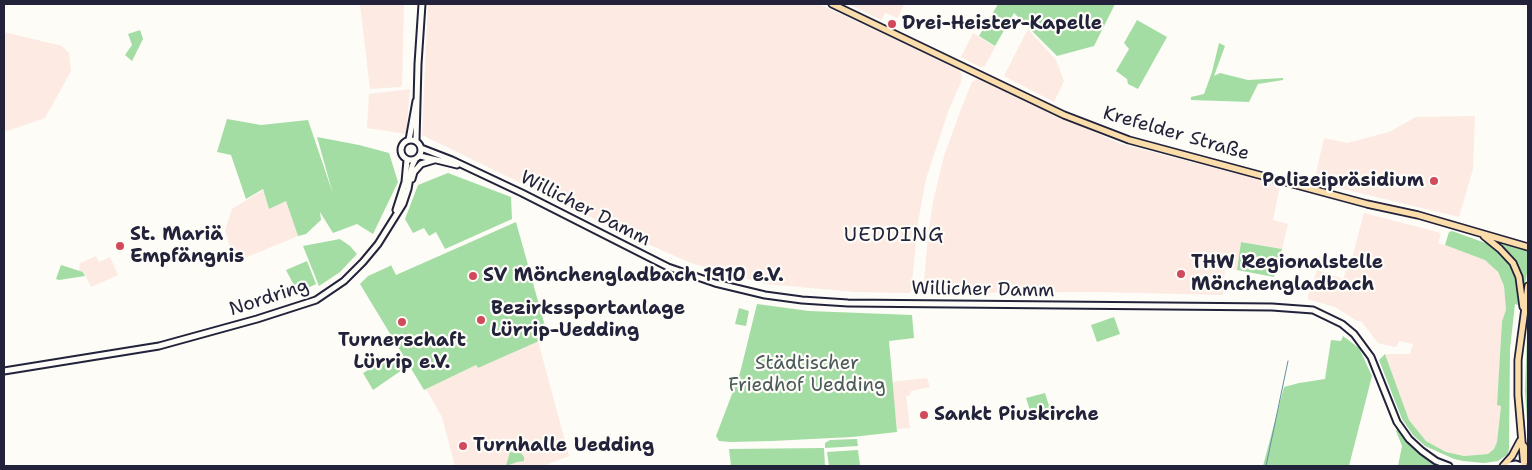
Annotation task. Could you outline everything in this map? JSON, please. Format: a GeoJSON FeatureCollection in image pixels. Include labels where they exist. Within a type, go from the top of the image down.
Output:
{"type":"FeatureCollection","features":[{"type":"Feature","properties":{"kind":"main road"},"geometry":{"type":"LineString","coordinates":[[409,140],[416,142],[421,148],[420,156],[415,160],[407,160],[401,150],[409,140],[417,98],[422,4]]}},
{"type":"Feature","properties":{"kind":"main road","name":"Krefelder Straße"},"geometry":{"type":"LineString","coordinates":[[832,4],[1064,115],[1123,138],[1367,204],[1418,215],[1528,247]]}},
{"type":"Feature","properties":{"kind":"main road"},"geometry":{"type":"LineString","coordinates":[[416,142],[417,98]]}},
{"type":"Feature","properties":{"kind":"main road","name":"Willicher Damm"},"geometry":{"type":"LineString","coordinates":[[421,148],[452,160],[575,219],[668,267],[765,295],[848,303],[1272,307],[1313,310],[1342,324],[1354,334],[1371,357],[1397,422],[1409,439],[1436,461],[1448,466]]}},
{"type":"Feature","properties":{"kind":"main road","name":"Willicher Damm"},"geometry":{"type":"LineString","coordinates":[[420,156],[465,167]]}},
{"type":"Feature","properties":{"kind":"main road"},"geometry":{"type":"LineString","coordinates":[[408,188],[418,167],[437,159]]}},
{"type":"Feature","properties":{"kind":"main road","name":"Nordring"},"geometry":{"type":"LineString","coordinates":[[395,216],[405,182],[407,160]]}},
{"type":"Feature","properties":{"kind":"main road","name":"Nordring"},"geometry":{"type":"LineString","coordinates":[[4,371],[159,346],[257,319],[316,300],[344,280],[378,244],[402,204],[415,160]]}},
{"type":"Feature","properties":{"kind":"main road"},"geometry":{"type":"LineString","coordinates":[[1480,233],[1500,249],[1513,263],[1519,277],[1523,314]]}},
{"type":"Feature","properties":{"kind":"main road"},"geometry":{"type":"LineString","coordinates":[[1503,466],[1516,464],[1523,466],[1518,395],[1518,360],[1528,286]]}},
{"type":"Feature","properties":{"kind":"main road"},"geometry":{"type":"LineString","coordinates":[[1521,440],[1528,461]]}},
{"type":"Feature","properties":{"kind":"main road"},"geometry":{"type":"LineString","coordinates":[[1503,466],[1512,456],[1521,440]]}},
{"type":"Feature","properties":{"kind":"shaded area"},"geometry":{"type":"Polygon","coordinates":[[[360,4],[404,4],[402,85],[400,87],[370,89],[360,4]]]}},
{"type":"Feature","properties":{"kind":"shaded area"},"geometry":{"type":"Polygon","coordinates":[[[428,4],[819,4],[959,69],[962,76],[961,82],[949,109],[926,179],[918,222],[911,291],[909,293],[856,292],[765,284],[691,263],[636,239],[422,135],[428,4]]]}},
{"type":"Feature","properties":{"kind":"shaded area"},"geometry":{"type":"Polygon","coordinates":[[[848,4],[904,4],[898,18],[885,13],[881,20],[848,4]]]}},
{"type":"Feature","properties":{"kind":"shaded area"},"geometry":{"type":"Polygon","coordinates":[[[1028,29],[1056,60],[1064,81],[1054,102],[1004,76],[1028,29]]]}},
{"type":"Feature","properties":{"kind":"shaded area"},"geometry":{"type":"Polygon","coordinates":[[[4,32],[62,46],[69,53],[71,71],[45,118],[4,132],[4,32]]]}},
{"type":"Feature","properties":{"kind":"shaded area"},"geometry":{"type":"Polygon","coordinates":[[[973,33],[995,47],[985,66],[980,67],[961,57],[973,33]]]}},
{"type":"Feature","properties":{"kind":"shaded area"},"geometry":{"type":"Polygon","coordinates":[[[978,78],[1118,143],[1280,185],[1273,220],[1288,224],[1282,249],[1241,242],[1237,270],[1225,268],[1223,295],[1100,292],[923,293],[933,202],[944,156],[972,82],[978,78]]]}},
{"type":"Feature","properties":{"kind":"shaded area"},"geometry":{"type":"Polygon","coordinates":[[[410,89],[406,134],[367,128],[369,94],[410,89]]]}},
{"type":"Feature","properties":{"kind":"shaded area"},"geometry":{"type":"Polygon","coordinates":[[[1475,116],[1473,169],[1459,217],[1314,182],[1324,138],[1347,143],[1389,132],[1416,117],[1475,116]]]}},
{"type":"Feature","properties":{"kind":"shaded area"},"geometry":{"type":"Polygon","coordinates":[[[263,190],[269,209],[286,201],[298,236],[235,262],[225,231],[232,209],[263,190]]]}},
{"type":"Feature","properties":{"kind":"shaded area"},"geometry":{"type":"Polygon","coordinates":[[[1364,213],[1441,233],[1438,243],[1481,257],[1493,266],[1500,277],[1504,286],[1506,310],[1502,321],[1497,405],[1501,406],[1497,442],[1494,449],[1488,454],[1464,456],[1446,452],[1426,441],[1409,420],[1385,354],[1410,354],[1413,344],[1399,341],[1397,346],[1394,347],[1378,343],[1361,321],[1357,321],[1335,307],[1307,299],[1317,270],[1343,279],[1347,269],[1349,269],[1364,213]]]}},
{"type":"Feature","properties":{"kind":"shaded area"},"geometry":{"type":"Polygon","coordinates":[[[96,256],[99,262],[110,257],[118,275],[91,287],[84,272],[79,271],[80,263],[96,256]]]}},
{"type":"Feature","properties":{"kind":"shaded area"},"geometry":{"type":"Polygon","coordinates":[[[538,341],[569,456],[543,466],[455,466],[442,417],[426,389],[476,365],[478,368],[538,341]]]}},
{"type":"Feature","properties":{"kind":"shaded area"},"geometry":{"type":"Polygon","coordinates":[[[927,378],[930,387],[911,391],[910,395],[906,396],[910,428],[897,429],[892,382],[927,378]]]}},
{"type":"Feature","properties":{"kind":"green space"},"geometry":{"type":"Polygon","coordinates":[[[998,4],[1115,4],[1094,46],[1057,56],[1014,13],[995,46],[979,36],[998,4]]]}},
{"type":"Feature","properties":{"kind":"green space"},"geometry":{"type":"Polygon","coordinates":[[[1137,20],[1167,37],[1138,89],[1128,84],[1127,79],[1116,71],[1129,49],[1124,43],[1137,20]]]}},
{"type":"Feature","properties":{"kind":"green space"},"geometry":{"type":"Polygon","coordinates":[[[140,30],[143,39],[132,61],[125,55],[132,45],[128,34],[140,30]]]}},
{"type":"Feature","properties":{"kind":"green space"},"geometry":{"type":"Polygon","coordinates":[[[1219,43],[1225,46],[1214,76],[1220,73],[1248,80],[1283,78],[1283,80],[1258,84],[1249,102],[1191,100],[1191,97],[1204,94],[1219,43]]]}},
{"type":"Feature","properties":{"kind":"green space"},"geometry":{"type":"Polygon","coordinates":[[[227,119],[261,125],[308,120],[333,194],[317,137],[389,153],[398,182],[373,234],[357,224],[333,233],[320,212],[321,220],[306,234],[298,236],[286,201],[269,209],[263,189],[246,199],[231,155],[217,152],[227,119]]]}},
{"type":"Feature","properties":{"kind":"green space"},"geometry":{"type":"Polygon","coordinates":[[[448,173],[511,197],[512,219],[445,249],[436,232],[429,236],[424,228],[413,233],[405,219],[418,185],[448,173]]]}},
{"type":"Feature","properties":{"kind":"green space","name":"Bezirkssportanlage Lürrip-Uedding"},"geometry":{"type":"Polygon","coordinates":[[[516,222],[548,337],[478,368],[476,365],[424,390],[360,284],[368,276],[391,265],[396,275],[516,222]]]}},
{"type":"Feature","properties":{"kind":"green space"},"geometry":{"type":"Polygon","coordinates":[[[1452,231],[1491,245],[1495,242],[1528,251],[1528,268],[1524,289],[1519,288],[1518,305],[1515,304],[1510,349],[1509,448],[1508,454],[1498,461],[1484,463],[1463,461],[1425,446],[1413,435],[1402,419],[1379,360],[1385,354],[1409,420],[1426,441],[1446,452],[1464,456],[1488,454],[1494,449],[1497,442],[1501,406],[1497,405],[1502,321],[1506,310],[1504,286],[1498,272],[1485,260],[1445,245],[1449,232],[1452,231]]]}},
{"type":"Feature","properties":{"kind":"green space"},"geometry":{"type":"Polygon","coordinates":[[[340,239],[357,254],[340,272],[319,286],[303,246],[340,239]]]}},
{"type":"Feature","properties":{"kind":"green space"},"geometry":{"type":"Polygon","coordinates":[[[1241,242],[1282,249],[1274,277],[1237,270],[1241,242]]]}},
{"type":"Feature","properties":{"kind":"green space"},"geometry":{"type":"Polygon","coordinates":[[[307,261],[316,284],[298,293],[286,270],[307,261]]]}},
{"type":"Feature","properties":{"kind":"green space"},"geometry":{"type":"Polygon","coordinates":[[[61,265],[83,272],[85,276],[56,279],[61,265]]]}},
{"type":"Feature","properties":{"kind":"green space","name":"Städtischer Friedhof Uedding"},"geometry":{"type":"Polygon","coordinates":[[[757,304],[809,311],[912,315],[914,338],[889,341],[897,432],[852,437],[772,441],[719,441],[716,436],[740,373],[757,304]]]}},
{"type":"Feature","properties":{"kind":"green space"},"geometry":{"type":"Polygon","coordinates":[[[739,308],[749,311],[746,326],[735,324],[739,308]]]}},
{"type":"Feature","properties":{"kind":"green space"},"geometry":{"type":"Polygon","coordinates":[[[1114,317],[1120,334],[1097,342],[1091,325],[1114,317]]]}},
{"type":"Feature","properties":{"kind":"green space"},"geometry":{"type":"Polygon","coordinates":[[[1528,334],[1528,436],[1525,391],[1528,334]]]}},
{"type":"Feature","properties":{"kind":"green space"},"geometry":{"type":"Polygon","coordinates":[[[1343,336],[1359,348],[1372,376],[1349,466],[1263,466],[1284,387],[1325,379],[1331,340],[1341,341],[1343,336]]]}},
{"type":"Feature","properties":{"kind":"green space"},"geometry":{"type":"Polygon","coordinates":[[[395,357],[402,370],[373,390],[363,373],[385,360],[386,362],[395,357]]]}},
{"type":"Feature","properties":{"kind":"green space"},"geometry":{"type":"Polygon","coordinates":[[[1045,393],[1051,412],[1032,417],[1026,398],[1045,393]]]}},
{"type":"Feature","properties":{"kind":"green space"},"geometry":{"type":"Polygon","coordinates":[[[1398,429],[1419,454],[1437,466],[1398,466],[1402,446],[1396,431],[1398,429]]]}},
{"type":"Feature","properties":{"kind":"green space"},"geometry":{"type":"Polygon","coordinates":[[[857,439],[858,446],[825,448],[825,443],[830,440],[857,439]]]}},
{"type":"Feature","properties":{"kind":"green space","name":"Städtischer Friedhof Uedding"},"geometry":{"type":"Polygon","coordinates":[[[824,448],[825,466],[731,466],[729,449],[824,448]]]}},
{"type":"Feature","properties":{"kind":"green space"},"geometry":{"type":"Polygon","coordinates":[[[858,450],[860,466],[829,466],[827,452],[858,450]]]}},
{"type":"Feature","properties":{"kind":"green space"},"geometry":{"type":"Polygon","coordinates":[[[510,452],[521,453],[524,461],[506,466],[510,452]]]}},
{"type":"Feature","properties":{"kind":"waterway"},"geometry":{"type":"LineString","coordinates":[[1266,466],[1288,361]]}},
{"type":"Feature","properties":{"kind":"place","name":"Drei-Heister-Kapelle"},"geometry":{"type":"Point","coordinates":[892,24]}},
{"type":"Feature","properties":{"kind":"place","name":"Polizeipräsidium"},"geometry":{"type":"Point","coordinates":[1434,181]}},
{"type":"Feature","properties":{"kind":"place","name":"St. Mariä Empfängnis"},"geometry":{"type":"Point","coordinates":[120,246]}},
{"type":"Feature","properties":{"kind":"place","name":"THW Regionalstelle Mönchengladbach"},"geometry":{"type":"Point","coordinates":[1181,274]}},
{"type":"Feature","properties":{"kind":"place","name":"SV Mönchengladbach 1910 e.V."},"geometry":{"type":"Point","coordinates":[473,276]}},
{"type":"Feature","properties":{"kind":"place","name":"Bezirkssportanlage Lürrip-Uedding"},"geometry":{"type":"Point","coordinates":[481,320]}},
{"type":"Feature","properties":{"kind":"place","name":"Turnerschaft Lürrip e.V."},"geometry":{"type":"Point","coordinates":[402,322]}},
{"type":"Feature","properties":{"kind":"place","name":"Sankt Piuskirche"},"geometry":{"type":"Point","coordinates":[924,415]}},
{"type":"Feature","properties":{"kind":"place","name":"Turnhalle Uedding"},"geometry":{"type":"Point","coordinates":[463,446]}},
{"type":"Feature","properties":{"kind":"district","name":"UEDDING"},"geometry":{"type":"Point","coordinates":[894,236]}}]}
